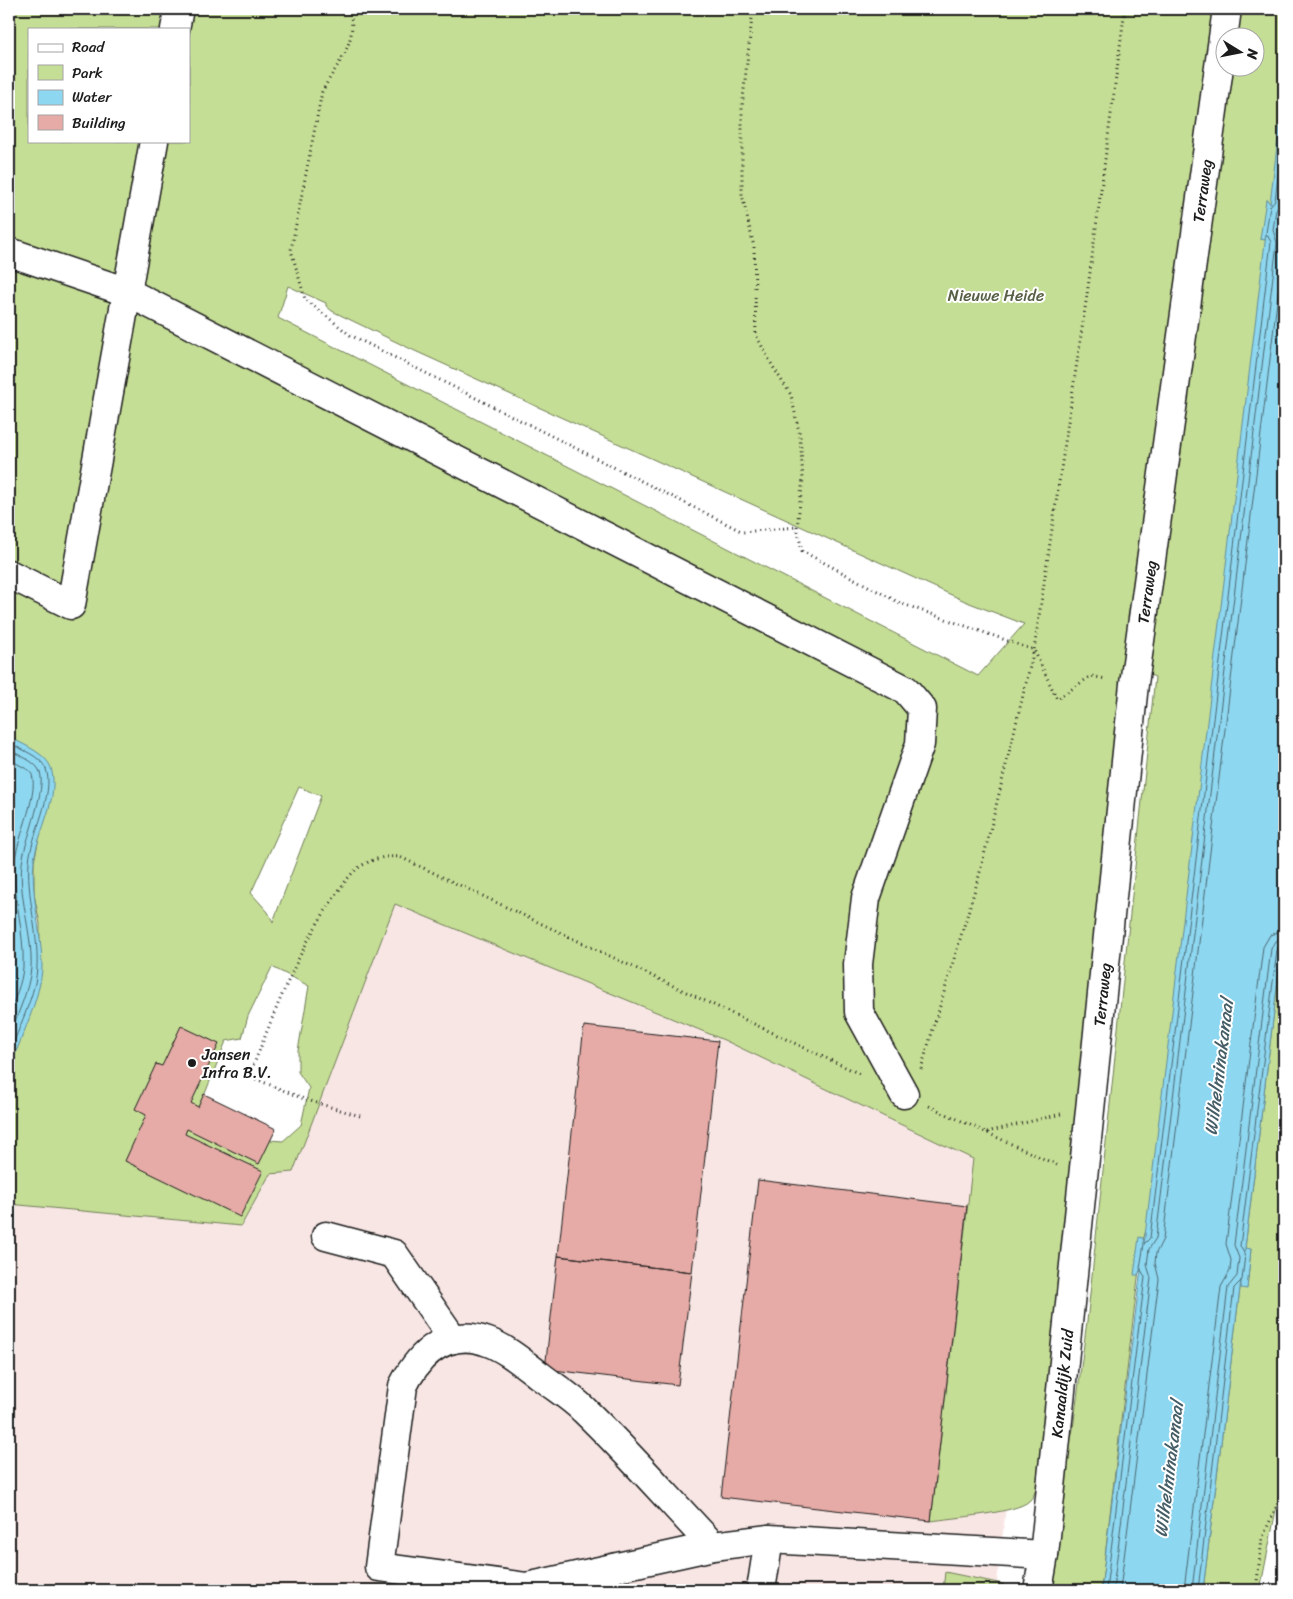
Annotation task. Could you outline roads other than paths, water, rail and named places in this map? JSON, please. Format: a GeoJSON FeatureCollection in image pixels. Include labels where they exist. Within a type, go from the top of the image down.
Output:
{"type":"FeatureCollection","features":[{"type":"Feature","properties":{"kind":"street"},"geometry":{"type":"LineString","coordinates":[[175,28],[179,9]]}},
{"type":"Feature","properties":{"kind":"street","name":"Terraweg"},"geometry":{"type":"LineString","coordinates":[[1083,1177],[1134,684],[1227,9]]}},
{"type":"Feature","properties":{"kind":"street"},"geometry":{"type":"LineString","coordinates":[[9,574],[71,604],[154,142]]}},
{"type":"Feature","properties":{"kind":"street"},"geometry":{"type":"LineString","coordinates":[[9,252],[127,292],[906,690],[922,709],[920,744],[866,898],[858,964],[859,1012],[913,1098]]}},
{"type":"Feature","properties":{"kind":"street","name":"Kanaaldijk Zuid"},"geometry":{"type":"LineString","coordinates":[[1038,1590],[1044,1555],[1083,1177]]}},
{"type":"Feature","properties":{"kind":"street"},"geometry":{"type":"LineString","coordinates":[[326,1236],[394,1254],[453,1339]]}},
{"type":"Feature","properties":{"kind":"street"},"geometry":{"type":"LineString","coordinates":[[713,1546],[583,1409],[502,1348],[487,1341],[453,1339],[439,1344],[424,1354],[412,1368],[404,1386],[379,1567],[527,1587],[713,1546],[769,1539],[1044,1555]]}},
{"type":"Feature","properties":{"kind":"street"},"geometry":{"type":"LineString","coordinates":[[761,1590],[769,1539]]}},
{"type":"Feature","properties":{"kind":"water","name":"Wilhelminakanaal"},"geometry":{"type":"Polygon","coordinates":[[[1284,88],[1284,930],[1244,1256],[1246,1248],[1251,1249],[1247,1289],[1241,1288],[1241,1280],[1203,1590],[1101,1590],[1141,1268],[1138,1275],[1134,1275],[1139,1237],[1143,1238],[1144,1244],[1266,234],[1265,240],[1260,239],[1266,200],[1270,204],[1284,88]]]}},
{"type":"Feature","properties":{"kind":"water"},"geometry":{"type":"Polygon","coordinates":[[[9,737],[33,749],[44,758],[51,768],[53,791],[36,849],[33,873],[42,966],[41,978],[34,1004],[9,1070],[9,737]]]}},
{"type":"Feature","properties":{"kind":"place","name":"Jansen Infra B.V."},"geometry":{"type":"Point","coordinates":[192,1063]}},
{"type":"Feature","properties":{"kind":"park label","name":"Nieuwe Heide"},"geometry":{"type":"Point","coordinates":[996,295]}}]}
